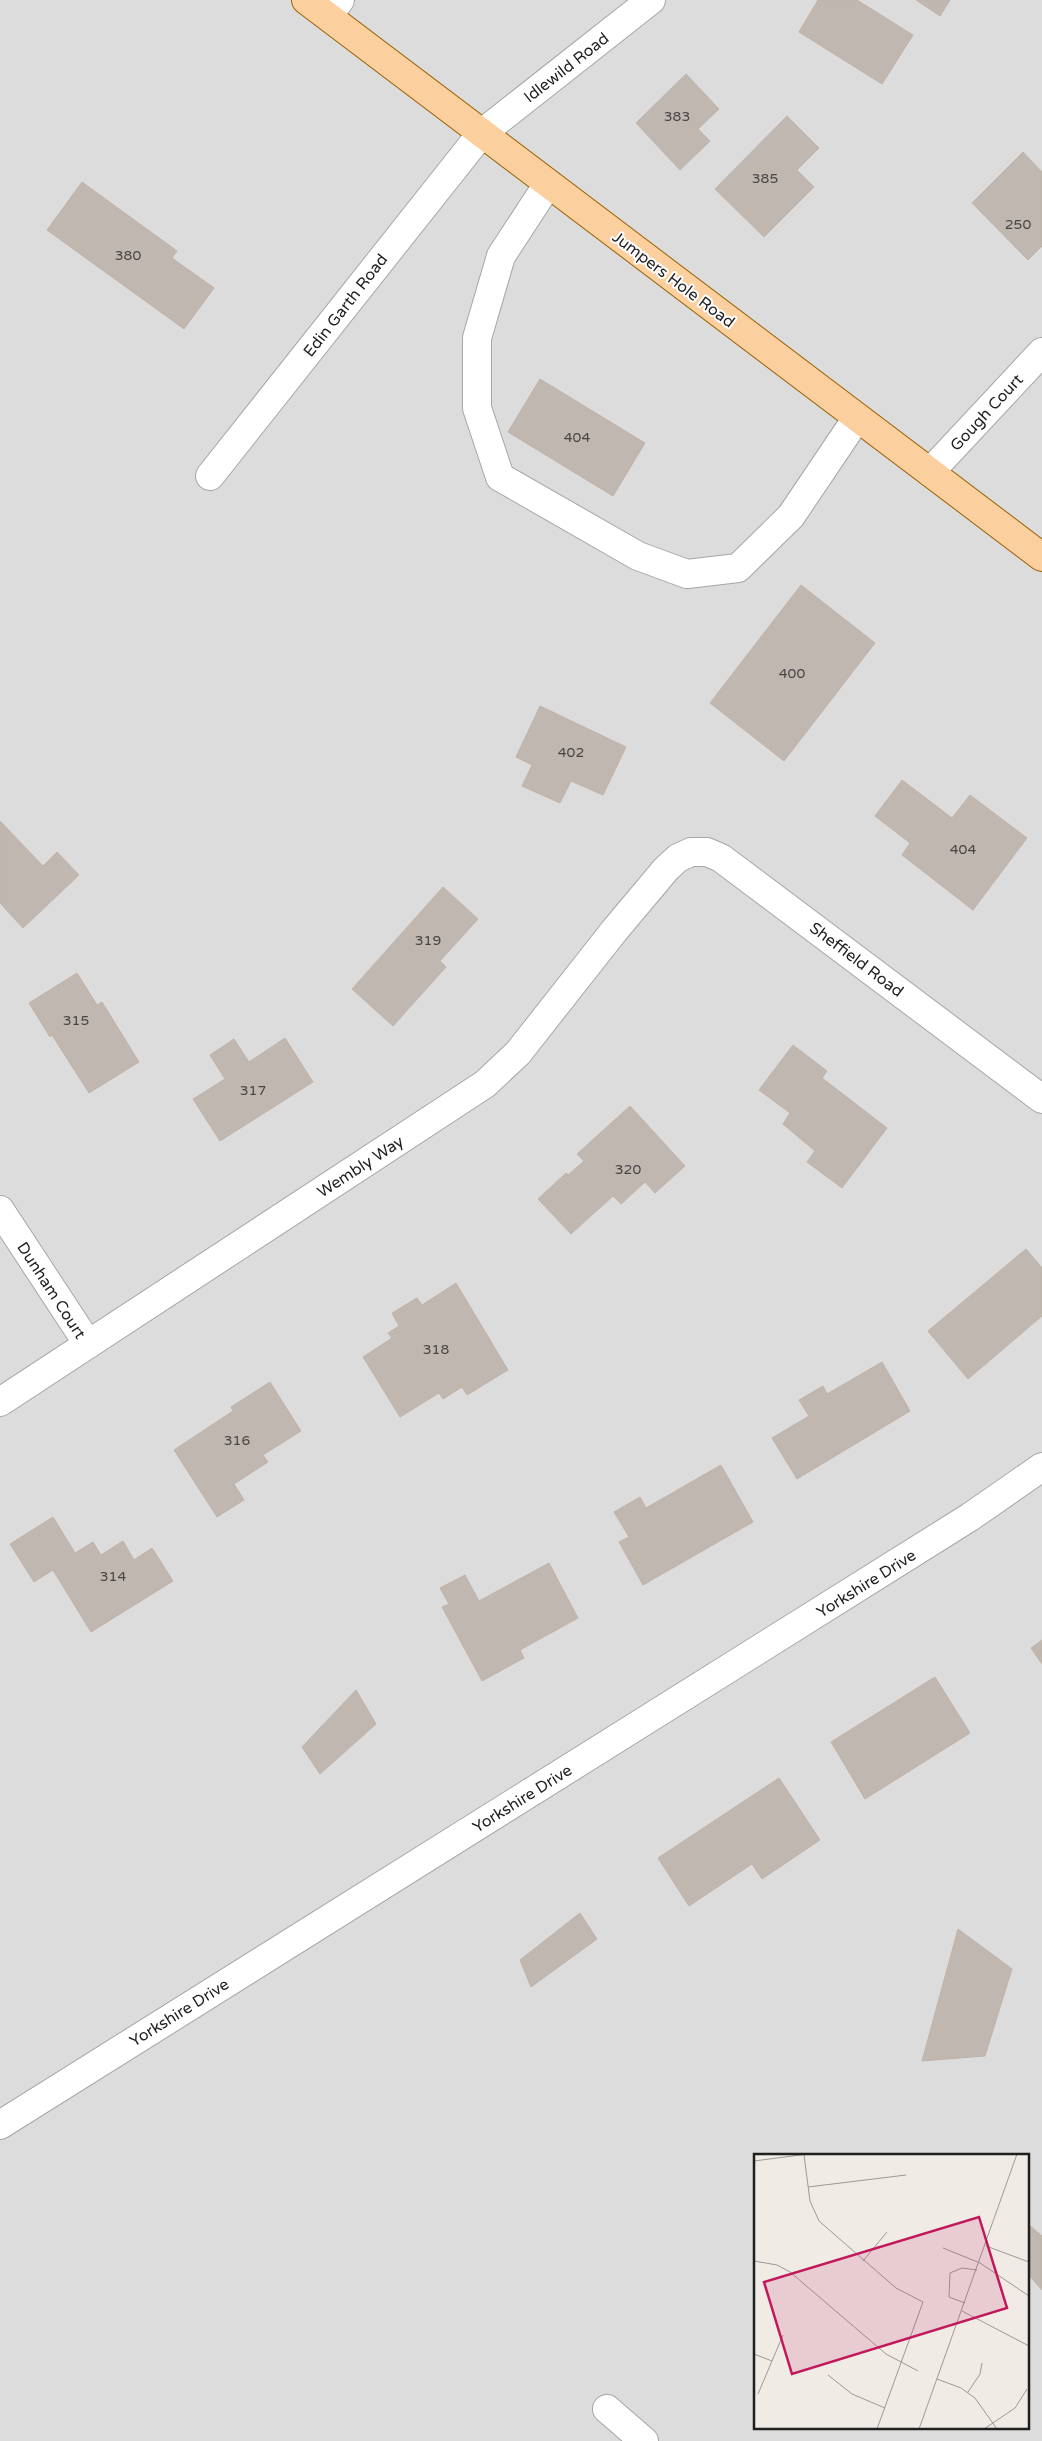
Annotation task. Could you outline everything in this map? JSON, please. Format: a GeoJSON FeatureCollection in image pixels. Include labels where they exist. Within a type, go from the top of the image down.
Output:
{"type":"FeatureCollection","features":[{"type":"Feature","properties":{"kind":"main road","name":"Jumpers Hole Road"},"geometry":{"type":"LineString","coordinates":[[306,0],[334,8],[481,134],[1042,557]]}},
{"type":"Feature","properties":{"kind":"street","name":"Idlewild Road"},"geometry":{"type":"LineString","coordinates":[[481,134],[651,0]]}},
{"type":"Feature","properties":{"kind":"street","name":"Edin Garth Road"},"geometry":{"type":"LineString","coordinates":[[210,476],[481,134]]}},
{"type":"Feature","properties":{"kind":"street"},"geometry":{"type":"LineString","coordinates":[[548,184],[501,256],[477,338],[477,408],[500,477],[638,556],[688,574],[738,568],[791,516],[857,418]]}},
{"type":"Feature","properties":{"kind":"street","name":"Gough Court"},"geometry":{"type":"LineString","coordinates":[[930,472],[1042,352]]}},
{"type":"Feature","properties":{"kind":"street","name":"Sheffield Road"},"geometry":{"type":"LineString","coordinates":[[666,869],[678,858],[691,852],[707,852],[721,858],[1042,1099]]}},
{"type":"Feature","properties":{"kind":"street","name":"Wembly Way"},"geometry":{"type":"LineString","coordinates":[[0,1402],[485,1084],[518,1053],[614,931],[666,869]]}},
{"type":"Feature","properties":{"kind":"street","name":"Dunham Court"},"geometry":{"type":"LineString","coordinates":[[0,1210],[88,1344]]}},
{"type":"Feature","properties":{"kind":"street","name":"Yorkshire Drive"},"geometry":{"type":"LineString","coordinates":[[0,2125],[962,1522],[1042,1467]]}},
{"type":"Feature","properties":{"kind":"street"},"geometry":{"type":"LineString","coordinates":[[607,2409],[644,2441]]}},
{"type":"Feature","properties":{"kind":"shaded area"},"geometry":{"type":"Polygon","coordinates":[[[0,0],[1042,0],[1042,2441],[0,2441],[0,0]]]}},
{"type":"Feature","properties":{"kind":"building"},"geometry":{"type":"Polygon","coordinates":[[[818,0],[857,0],[913,35],[882,84],[799,32],[818,0]]]}},
{"type":"Feature","properties":{"kind":"building"},"geometry":{"type":"Polygon","coordinates":[[[916,0],[950,0],[940,16],[916,0]]]}},
{"type":"Feature","properties":{"kind":"building"},"geometry":{"type":"Polygon","coordinates":[[[686,74],[719,109],[698,129],[710,141],[680,170],[636,123],[686,74]]]}},
{"type":"Feature","properties":{"kind":"building"},"geometry":{"type":"Polygon","coordinates":[[[787,116],[819,148],[797,170],[814,187],[764,237],[715,189],[787,116]]]}},
{"type":"Feature","properties":{"kind":"building"},"geometry":{"type":"Polygon","coordinates":[[[1023,152],[1042,172],[1042,246],[1028,260],[972,203],[1023,152]]]}},
{"type":"Feature","properties":{"kind":"building"},"geometry":{"type":"Polygon","coordinates":[[[82,182],[177,251],[172,258],[214,288],[184,329],[47,230],[82,182]]]}},
{"type":"Feature","properties":{"kind":"building"},"geometry":{"type":"Polygon","coordinates":[[[540,379],[645,443],[613,496],[508,432],[540,379]]]}},
{"type":"Feature","properties":{"kind":"building"},"geometry":{"type":"Polygon","coordinates":[[[801,585],[875,643],[784,761],[710,703],[801,585]]]}},
{"type":"Feature","properties":{"kind":"building"},"geometry":{"type":"Polygon","coordinates":[[[540,706],[626,747],[603,795],[571,781],[560,803],[522,786],[532,765],[516,757],[540,706]]]}},
{"type":"Feature","properties":{"kind":"building"},"geometry":{"type":"Polygon","coordinates":[[[902,780],[952,818],[970,795],[1027,838],[973,910],[902,855],[910,843],[875,816],[902,780]]]}},
{"type":"Feature","properties":{"kind":"building"},"geometry":{"type":"Polygon","coordinates":[[[0,821],[43,866],[57,852],[79,875],[23,928],[0,903],[0,821]]]}},
{"type":"Feature","properties":{"kind":"building"},"geometry":{"type":"Polygon","coordinates":[[[443,887],[478,919],[440,961],[446,967],[393,1026],[352,989],[443,887]]]}},
{"type":"Feature","properties":{"kind":"building"},"geometry":{"type":"Polygon","coordinates":[[[77,973],[97,1005],[102,1002],[139,1062],[89,1093],[29,1003],[77,973]]]}},
{"type":"Feature","properties":{"kind":"building"},"geometry":{"type":"Polygon","coordinates":[[[285,1038],[313,1082],[220,1141],[193,1099],[225,1079],[210,1055],[234,1039],[249,1062],[285,1038]]]}},
{"type":"Feature","properties":{"kind":"building"},"geometry":{"type":"Polygon","coordinates":[[[793,1045],[827,1071],[822,1078],[887,1128],[842,1188],[807,1162],[815,1151],[783,1124],[790,1113],[759,1090],[793,1045]]]}},
{"type":"Feature","properties":{"kind":"building"},"geometry":{"type":"Polygon","coordinates":[[[630,1106],[685,1166],[655,1193],[645,1182],[621,1204],[613,1196],[571,1234],[538,1199],[566,1173],[568,1175],[584,1161],[577,1154],[630,1106]]]}},
{"type":"Feature","properties":{"kind":"building"},"geometry":{"type":"Polygon","coordinates":[[[1026,1249],[1042,1268],[1042,1316],[968,1379],[928,1331],[1026,1249]]]}},
{"type":"Feature","properties":{"kind":"building"},"geometry":{"type":"Polygon","coordinates":[[[456,1283],[508,1370],[467,1395],[462,1387],[443,1399],[439,1393],[400,1417],[363,1357],[392,1338],[388,1333],[399,1326],[392,1313],[417,1298],[422,1305],[456,1283]]]}},
{"type":"Feature","properties":{"kind":"building"},"geometry":{"type":"Polygon","coordinates":[[[882,1362],[910,1411],[797,1479],[772,1438],[809,1416],[799,1400],[823,1386],[827,1394],[882,1362]]]}},
{"type":"Feature","properties":{"kind":"building"},"geometry":{"type":"Polygon","coordinates":[[[270,1382],[301,1431],[263,1455],[268,1462],[234,1484],[244,1500],[217,1517],[174,1450],[233,1411],[231,1407],[270,1382]]]}},
{"type":"Feature","properties":{"kind":"building"},"geometry":{"type":"Polygon","coordinates":[[[721,1465],[753,1522],[643,1585],[619,1542],[629,1537],[614,1512],[640,1497],[646,1508],[721,1465]]]}},
{"type":"Feature","properties":{"kind":"building"},"geometry":{"type":"Polygon","coordinates":[[[53,1517],[75,1553],[93,1542],[101,1555],[123,1541],[134,1560],[152,1548],[173,1581],[91,1632],[53,1570],[34,1582],[10,1544],[53,1517]]]}},
{"type":"Feature","properties":{"kind":"building"},"geometry":{"type":"Polygon","coordinates":[[[549,1563],[578,1618],[520,1650],[524,1658],[482,1681],[442,1607],[449,1604],[440,1588],[465,1575],[479,1601],[549,1563]]]}},
{"type":"Feature","properties":{"kind":"building"},"geometry":{"type":"Polygon","coordinates":[[[1042,1640],[1042,1664],[1031,1648],[1042,1640]]]}},
{"type":"Feature","properties":{"kind":"building"},"geometry":{"type":"Polygon","coordinates":[[[935,1677],[970,1733],[865,1799],[831,1742],[935,1677]]]}},
{"type":"Feature","properties":{"kind":"building"},"geometry":{"type":"Polygon","coordinates":[[[356,1690],[376,1724],[320,1774],[302,1747],[356,1690]]]}},
{"type":"Feature","properties":{"kind":"building"},"geometry":{"type":"Polygon","coordinates":[[[779,1778],[820,1840],[762,1879],[752,1864],[689,1906],[658,1858],[779,1778]]]}},
{"type":"Feature","properties":{"kind":"building"},"geometry":{"type":"Polygon","coordinates":[[[580,1913],[597,1939],[531,1987],[520,1960],[580,1913]]]}},
{"type":"Feature","properties":{"kind":"building"},"geometry":{"type":"Polygon","coordinates":[[[958,1929],[1012,1969],[985,2056],[922,2061],[958,1929]]]}},
{"type":"Feature","properties":{"kind":"building"},"geometry":{"type":"Polygon","coordinates":[[[1030,2226],[1042,2236],[1042,2290],[1030,2276],[1030,2226]]]}}]}
